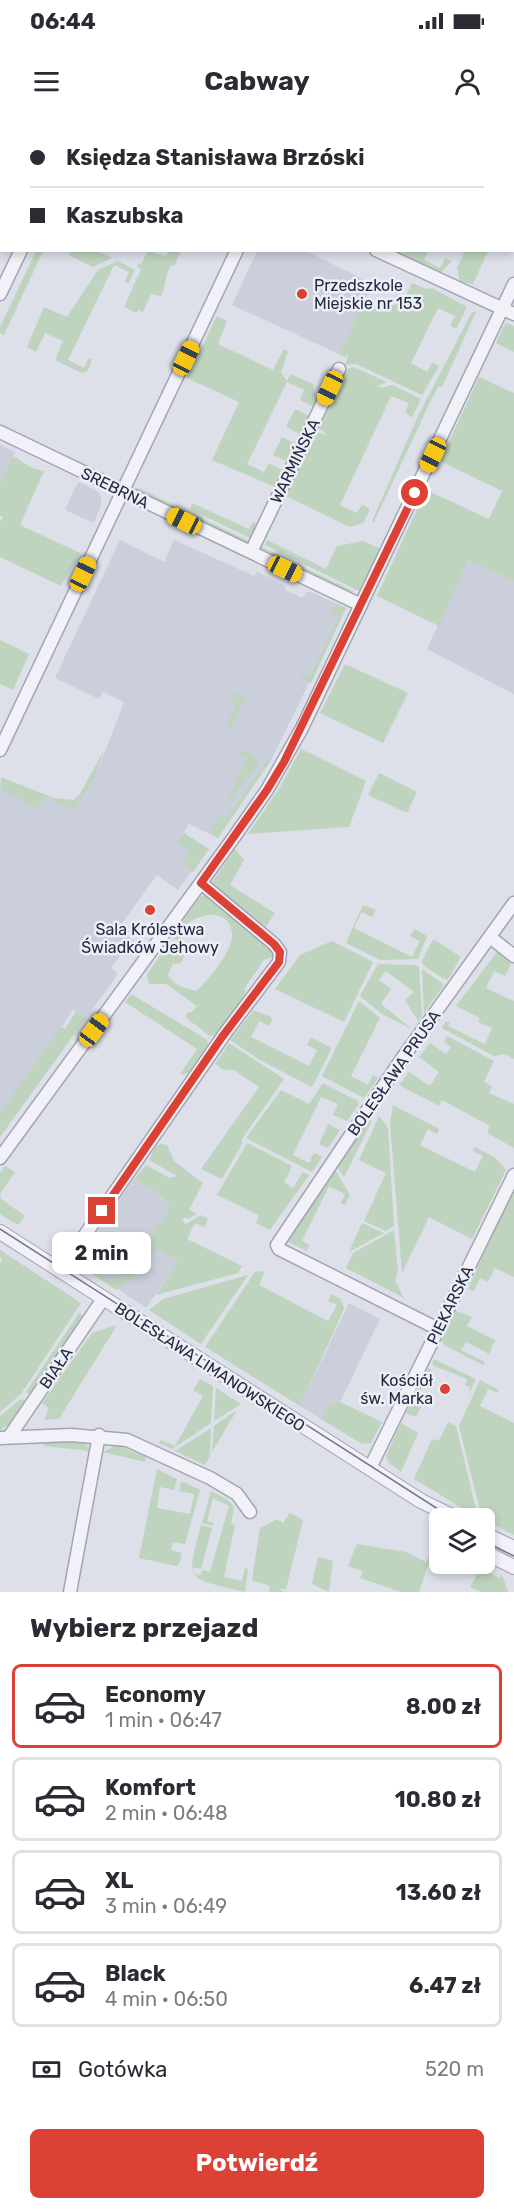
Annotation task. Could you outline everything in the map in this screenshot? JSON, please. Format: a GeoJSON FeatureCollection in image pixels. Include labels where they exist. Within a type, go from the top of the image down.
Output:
{"type":"FeatureCollection","features":[{"type":"Feature","properties":{"kind":"street"},"geometry":{"type":"LineString","coordinates":[[0,294],[20,252]]}},
{"type":"Feature","properties":{"kind":"street"},"geometry":{"type":"LineString","coordinates":[[0,750],[236,252]]}},
{"type":"Feature","properties":{"kind":"street"},"geometry":{"type":"LineString","coordinates":[[380,252],[509,312]]}},
{"type":"Feature","properties":{"kind":"street"},"geometry":{"type":"LineString","coordinates":[[0,1158],[201,883],[279,770],[509,312],[514,284]]}},
{"type":"Feature","properties":{"kind":"street","name":"WARMIŃSKA"},"geometry":{"type":"LineString","coordinates":[[251,552],[339,369]]}},
{"type":"Feature","properties":{"kind":"street","name":"SREBRNA"},"geometry":{"type":"LineString","coordinates":[[0,432],[361,605]]}},
{"type":"Feature","properties":{"kind":"street"},"geometry":{"type":"LineString","coordinates":[[60,1271],[222,1037],[279,962],[280,952],[274,944],[201,883]]}},
{"type":"Feature","properties":{"kind":"street","name":"BOLESŁAWA PRUSA"},"geometry":{"type":"LineString","coordinates":[[438,1329],[279,1249],[277,1245],[401,1060],[514,903]]}},
{"type":"Feature","properties":{"kind":"street"},"geometry":{"type":"LineString","coordinates":[[490,938],[514,956]]}},
{"type":"Feature","properties":{"kind":"street","name":"PIEKARSKA"},"geometry":{"type":"LineString","coordinates":[[370,1468],[514,1175]]}},
{"type":"Feature","properties":{"kind":"street","name":"BOLESŁAWA LIMANOWSKIEGO"},"geometry":{"type":"LineString","coordinates":[[0,1232],[421,1501],[435,1508]]}},
{"type":"Feature","properties":{"kind":"street","name":"BIAŁA"},"geometry":{"type":"LineString","coordinates":[[4,1438],[103,1299]]}},
{"type":"Feature","properties":{"kind":"street"},"geometry":{"type":"LineString","coordinates":[[70,1592],[99,1435]]}},
{"type":"Feature","properties":{"kind":"street"},"geometry":{"type":"LineString","coordinates":[[4,1438],[99,1435],[127,1440],[210,1478],[237,1494],[250,1512]]}},
{"type":"Feature","properties":{"kind":"street","name":"BOLESŁAWA LIMANOWSKIEGO"},"geometry":{"type":"LineString","coordinates":[[421,1501],[429,1508]]}},
{"type":"Feature","properties":{"kind":"street"},"geometry":{"type":"LineString","coordinates":[[495,1539],[514,1548]]}},
{"type":"Feature","properties":{"kind":"street"},"geometry":{"type":"LineString","coordinates":[[495,1558],[514,1567]]}},
{"type":"Feature","properties":{"kind":"shaded area","name":"Przedszkole Miejskie nr 153"},"geometry":{"type":"Polygon","coordinates":[[[257,252],[308,252],[373,284],[339,354],[232,305],[257,252]]]}},
{"type":"Feature","properties":{"kind":"shaded area"},"geometry":{"type":"Polygon","coordinates":[[[0,445],[15,452],[0,483],[0,445]]]}},
{"type":"Feature","properties":{"kind":"shaded area"},"geometry":{"type":"Polygon","coordinates":[[[78,482],[96,490],[101,496],[101,505],[94,523],[65,510],[78,482]]]}},
{"type":"Feature","properties":{"kind":"shaded area"},"geometry":{"type":"Polygon","coordinates":[[[120,540],[164,562],[174,540],[254,576],[257,572],[286,586],[285,590],[302,598],[306,592],[311,592],[346,608],[271,760],[218,838],[189,824],[178,842],[202,857],[178,890],[157,875],[118,929],[139,945],[131,956],[120,956],[111,968],[118,974],[86,1018],[73,1009],[0,1113],[0,791],[2,788],[38,809],[46,797],[73,810],[93,783],[124,702],[103,692],[99,699],[55,678],[120,540]]]}},
{"type":"Feature","properties":{"kind":"shaded area"},"geometry":{"type":"Polygon","coordinates":[[[468,560],[514,581],[514,694],[427,649],[468,560]]]}},
{"type":"Feature","properties":{"kind":"shaded area"},"geometry":{"type":"Polygon","coordinates":[[[134,1179],[158,1193],[157,1196],[168,1203],[169,1209],[131,1278],[142,1269],[158,1248],[178,1262],[146,1308],[79,1262],[79,1258],[134,1179]]]}},
{"type":"Feature","properties":{"kind":"shaded area"},"geometry":{"type":"Polygon","coordinates":[[[349,1303],[380,1319],[340,1402],[330,1405],[321,1419],[300,1406],[349,1303]]]}},
{"type":"Feature","properties":{"kind":"green space"},"geometry":{"type":"Polygon","coordinates":[[[36,252],[43,252],[4,335],[0,333],[0,327],[36,252]]]}},
{"type":"Feature","properties":{"kind":"green space"},"geometry":{"type":"Polygon","coordinates":[[[70,252],[99,252],[112,258],[93,267],[69,255],[70,252]]]}},
{"type":"Feature","properties":{"kind":"green space"},"geometry":{"type":"Polygon","coordinates":[[[147,252],[166,256],[168,252],[181,252],[174,266],[171,265],[169,269],[161,296],[151,294],[143,312],[138,310],[137,313],[124,307],[141,269],[137,266],[138,263],[141,264],[147,252]]]}},
{"type":"Feature","properties":{"kind":"green space"},"geometry":{"type":"Polygon","coordinates":[[[398,252],[428,252],[424,260],[440,268],[445,258],[452,261],[441,272],[398,252]]]}},
{"type":"Feature","properties":{"kind":"green space"},"geometry":{"type":"Polygon","coordinates":[[[465,252],[488,252],[473,284],[460,282],[457,268],[465,252]]]}},
{"type":"Feature","properties":{"kind":"green space"},"geometry":{"type":"Polygon","coordinates":[[[118,261],[135,270],[128,284],[125,281],[129,272],[114,265],[68,360],[84,368],[89,358],[92,359],[88,370],[82,373],[55,360],[63,341],[45,333],[36,352],[27,347],[44,307],[67,317],[98,270],[118,261]]]}},
{"type":"Feature","properties":{"kind":"green space"},"geometry":{"type":"Polygon","coordinates":[[[412,283],[426,289],[432,288],[467,307],[456,329],[450,326],[455,316],[438,308],[411,363],[427,372],[432,363],[439,366],[422,395],[356,364],[345,365],[349,354],[345,357],[339,354],[363,303],[382,312],[384,308],[403,302],[412,283]]]}},
{"type":"Feature","properties":{"kind":"green space"},"geometry":{"type":"Polygon","coordinates":[[[472,312],[476,312],[442,387],[439,386],[433,396],[374,522],[372,521],[418,416],[472,312]]]}},
{"type":"Feature","properties":{"kind":"green space"},"geometry":{"type":"Polygon","coordinates":[[[217,316],[227,321],[218,344],[273,370],[284,349],[288,352],[281,372],[287,381],[291,374],[313,384],[317,400],[313,407],[300,400],[304,390],[287,382],[247,464],[264,472],[269,463],[283,471],[275,487],[212,460],[239,402],[187,378],[217,316]]]}},
{"type":"Feature","properties":{"kind":"green space"},"geometry":{"type":"Polygon","coordinates":[[[505,324],[514,326],[514,352],[496,343],[505,324]]]}},
{"type":"Feature","properties":{"kind":"green space"},"geometry":{"type":"Polygon","coordinates":[[[353,367],[387,382],[378,386],[381,388],[392,385],[421,399],[412,417],[405,413],[409,403],[391,396],[340,505],[357,513],[362,505],[370,509],[363,523],[350,527],[286,496],[318,432],[325,435],[326,433],[319,429],[347,369],[353,367]]]}},
{"type":"Feature","properties":{"kind":"green space"},"geometry":{"type":"Polygon","coordinates":[[[479,377],[514,393],[514,581],[468,560],[439,626],[377,596],[426,490],[489,519],[502,491],[440,461],[479,377]]]}},
{"type":"Feature","properties":{"kind":"green space"},"geometry":{"type":"Polygon","coordinates":[[[295,409],[309,416],[300,434],[286,427],[295,409]]]}},
{"type":"Feature","properties":{"kind":"green space"},"geometry":{"type":"Polygon","coordinates":[[[282,437],[296,444],[288,462],[273,455],[282,437]]]}},
{"type":"Feature","properties":{"kind":"green space"},"geometry":{"type":"Polygon","coordinates":[[[13,456],[32,468],[44,471],[20,525],[80,553],[61,586],[0,557],[0,522],[3,517],[0,515],[0,483],[13,456]]]}},
{"type":"Feature","properties":{"kind":"green space"},"geometry":{"type":"Polygon","coordinates":[[[137,487],[253,543],[246,546],[135,492],[137,487]]]}},
{"type":"Feature","properties":{"kind":"green space"},"geometry":{"type":"Polygon","coordinates":[[[192,503],[249,529],[253,522],[257,524],[258,530],[254,540],[190,509],[192,503]]]}},
{"type":"Feature","properties":{"kind":"green space"},"geometry":{"type":"Polygon","coordinates":[[[267,540],[326,569],[337,546],[363,541],[381,549],[361,592],[265,545],[267,540]]]}},
{"type":"Feature","properties":{"kind":"green space"},"geometry":{"type":"Polygon","coordinates":[[[260,546],[353,591],[351,596],[260,552],[260,546]]]}},
{"type":"Feature","properties":{"kind":"green space"},"geometry":{"type":"Polygon","coordinates":[[[308,592],[346,608],[311,683],[300,677],[302,673],[310,676],[339,616],[331,612],[335,604],[308,592]]]}},
{"type":"Feature","properties":{"kind":"green space"},"geometry":{"type":"Polygon","coordinates":[[[0,640],[29,654],[13,690],[0,684],[0,640]]]}},
{"type":"Feature","properties":{"kind":"green space"},"geometry":{"type":"Polygon","coordinates":[[[345,664],[408,693],[383,743],[320,713],[345,664]]]}},
{"type":"Feature","properties":{"kind":"green space"},"geometry":{"type":"Polygon","coordinates":[[[235,693],[245,698],[231,728],[226,725],[236,704],[231,702],[235,693]]]}},
{"type":"Feature","properties":{"kind":"green space"},"geometry":{"type":"Polygon","coordinates":[[[301,749],[366,781],[349,827],[248,834],[280,787],[301,749]]]}},
{"type":"Feature","properties":{"kind":"green space"},"geometry":{"type":"Polygon","coordinates":[[[104,750],[93,783],[73,810],[46,797],[38,809],[0,789],[1,777],[54,798],[73,800],[80,794],[104,750]]]}},
{"type":"Feature","properties":{"kind":"green space"},"geometry":{"type":"Polygon","coordinates":[[[245,751],[253,755],[259,764],[225,807],[246,759],[237,754],[245,751]]]}},
{"type":"Feature","properties":{"kind":"green space"},"geometry":{"type":"Polygon","coordinates":[[[271,760],[218,838],[214,836],[212,827],[220,815],[226,819],[267,761],[271,760]]]}},
{"type":"Feature","properties":{"kind":"green space"},"geometry":{"type":"Polygon","coordinates":[[[379,773],[417,792],[407,813],[368,795],[379,773]]]}},
{"type":"Feature","properties":{"kind":"green space"},"geometry":{"type":"Polygon","coordinates":[[[184,833],[209,849],[193,872],[183,862],[190,851],[177,842],[184,833]]]}},
{"type":"Feature","properties":{"kind":"green space"},"geometry":{"type":"Polygon","coordinates":[[[235,849],[244,860],[230,885],[275,913],[265,928],[211,884],[235,849]]]}},
{"type":"Feature","properties":{"kind":"green space"},"geometry":{"type":"Polygon","coordinates":[[[201,896],[206,896],[273,953],[273,957],[264,960],[244,989],[246,991],[227,1025],[210,1036],[186,1018],[187,1013],[192,1012],[197,1006],[166,984],[149,984],[147,975],[168,943],[182,950],[184,956],[181,963],[173,964],[168,975],[184,988],[196,991],[220,964],[232,939],[229,923],[223,918],[217,915],[201,917],[193,920],[181,930],[183,941],[180,942],[171,937],[201,896]]]}},
{"type":"Feature","properties":{"kind":"green space"},"geometry":{"type":"Polygon","coordinates":[[[363,905],[376,910],[372,917],[362,912],[354,928],[412,957],[420,941],[410,936],[414,929],[427,936],[418,959],[380,960],[346,943],[363,905]]]}},
{"type":"Feature","properties":{"kind":"green space"},"geometry":{"type":"Polygon","coordinates":[[[435,940],[461,957],[448,979],[444,979],[423,965],[422,961],[432,941],[435,940]]]}},
{"type":"Feature","properties":{"kind":"green space"},"geometry":{"type":"Polygon","coordinates":[[[332,941],[373,962],[344,1022],[275,989],[300,955],[332,941]]]}},
{"type":"Feature","properties":{"kind":"green space"},"geometry":{"type":"Polygon","coordinates":[[[497,952],[511,964],[505,976],[494,971],[486,988],[514,1001],[514,1059],[505,1054],[494,1056],[442,1028],[446,1021],[450,1023],[448,1026],[485,1044],[492,1028],[478,1022],[480,1018],[456,1006],[497,952]]]}},
{"type":"Feature","properties":{"kind":"green space"},"geometry":{"type":"Polygon","coordinates":[[[378,964],[419,967],[422,1016],[418,1021],[405,1000],[414,992],[386,971],[379,980],[391,989],[381,1004],[412,1029],[382,1014],[360,996],[378,964]]]}},
{"type":"Feature","properties":{"kind":"green space"},"geometry":{"type":"Polygon","coordinates":[[[422,969],[443,986],[424,1013],[422,969]]]}},
{"type":"Feature","properties":{"kind":"green space"},"geometry":{"type":"Polygon","coordinates":[[[131,994],[206,1039],[209,1045],[202,1060],[194,1069],[180,1074],[197,1049],[125,1002],[131,994]]]}},
{"type":"Feature","properties":{"kind":"green space"},"geometry":{"type":"Polygon","coordinates":[[[359,1001],[380,1018],[351,1076],[368,1085],[373,1075],[378,1078],[364,1098],[322,1076],[359,1001]]]}},
{"type":"Feature","properties":{"kind":"green space"},"geometry":{"type":"Polygon","coordinates":[[[254,1010],[273,1018],[269,1026],[259,1021],[251,1037],[309,1066],[317,1050],[307,1045],[311,1037],[330,1047],[331,1050],[312,1087],[260,1060],[230,1040],[254,1010]]]}},
{"type":"Feature","properties":{"kind":"green space"},"geometry":{"type":"Polygon","coordinates":[[[76,1011],[86,1018],[0,1137],[0,1113],[61,1027],[65,1029],[76,1011]]]}},
{"type":"Feature","properties":{"kind":"green space"},"geometry":{"type":"Polygon","coordinates":[[[447,1036],[494,1061],[484,1082],[492,1086],[489,1093],[514,1104],[514,1148],[487,1133],[490,1126],[442,1100],[439,1106],[399,1085],[409,1072],[430,1086],[439,1072],[419,1057],[430,1043],[446,1054],[451,1047],[444,1042],[447,1036]]]}},
{"type":"Feature","properties":{"kind":"green space"},"geometry":{"type":"Polygon","coordinates":[[[229,1043],[284,1079],[242,1139],[242,1144],[222,1179],[201,1169],[259,1087],[234,1070],[224,1070],[215,1064],[229,1043]]]}},
{"type":"Feature","properties":{"kind":"green space"},"geometry":{"type":"Polygon","coordinates":[[[323,1083],[358,1101],[358,1105],[347,1121],[333,1115],[338,1104],[321,1097],[293,1155],[309,1163],[314,1153],[322,1157],[312,1172],[246,1138],[281,1090],[309,1104],[323,1083]]]}},
{"type":"Feature","properties":{"kind":"green space"},"geometry":{"type":"Polygon","coordinates":[[[393,1105],[439,1129],[437,1134],[428,1129],[420,1145],[475,1172],[483,1156],[473,1151],[475,1147],[494,1157],[506,1170],[472,1239],[429,1217],[402,1273],[390,1123],[393,1105]]]}},
{"type":"Feature","properties":{"kind":"green space"},"geometry":{"type":"Polygon","coordinates":[[[379,1116],[388,1128],[394,1226],[386,1231],[364,1221],[386,1173],[359,1160],[379,1116]]]}},
{"type":"Feature","properties":{"kind":"green space"},"geometry":{"type":"Polygon","coordinates":[[[368,1119],[372,1121],[344,1177],[336,1165],[368,1119]]]}},
{"type":"Feature","properties":{"kind":"green space"},"geometry":{"type":"Polygon","coordinates":[[[328,1124],[340,1130],[328,1148],[319,1144],[328,1124]]]}},
{"type":"Feature","properties":{"kind":"green space"},"geometry":{"type":"Polygon","coordinates":[[[247,1143],[292,1166],[284,1182],[293,1188],[303,1172],[309,1175],[270,1230],[256,1223],[259,1215],[217,1195],[247,1143]]]}},
{"type":"Feature","properties":{"kind":"green space"},"geometry":{"type":"Polygon","coordinates":[[[161,1144],[167,1145],[174,1161],[203,1183],[189,1210],[197,1214],[188,1219],[185,1217],[182,1221],[186,1224],[201,1215],[208,1219],[204,1227],[195,1223],[187,1239],[242,1266],[238,1273],[156,1295],[178,1262],[158,1248],[142,1269],[116,1290],[82,1267],[79,1258],[93,1237],[97,1239],[95,1252],[105,1261],[99,1274],[113,1283],[118,1277],[123,1279],[169,1209],[168,1203],[157,1195],[158,1193],[134,1179],[146,1165],[170,1178],[177,1176],[149,1160],[155,1147],[161,1144]]]}},
{"type":"Feature","properties":{"kind":"green space"},"geometry":{"type":"Polygon","coordinates":[[[5,1166],[15,1172],[0,1194],[0,1173],[5,1166]]]}},
{"type":"Feature","properties":{"kind":"green space"},"geometry":{"type":"Polygon","coordinates":[[[334,1168],[350,1195],[345,1205],[341,1203],[345,1194],[329,1186],[302,1241],[309,1245],[307,1251],[285,1240],[334,1168]]]}},
{"type":"Feature","properties":{"kind":"green space"},"geometry":{"type":"Polygon","coordinates":[[[514,1187],[514,1277],[495,1268],[488,1282],[480,1278],[474,1291],[468,1289],[514,1187]]]}},
{"type":"Feature","properties":{"kind":"green space"},"geometry":{"type":"Polygon","coordinates":[[[0,1194],[1,1199],[25,1216],[18,1225],[0,1214],[0,1194]]]}},
{"type":"Feature","properties":{"kind":"green space"},"geometry":{"type":"Polygon","coordinates":[[[362,1223],[384,1233],[349,1252],[362,1223]]]}},
{"type":"Feature","properties":{"kind":"green space"},"geometry":{"type":"Polygon","coordinates":[[[394,1230],[398,1271],[395,1281],[404,1298],[346,1268],[353,1253],[394,1230]]]}},
{"type":"Feature","properties":{"kind":"green space"},"geometry":{"type":"Polygon","coordinates":[[[0,1250],[81,1303],[21,1394],[0,1412],[0,1263],[3,1259],[0,1257],[0,1250]]]}},
{"type":"Feature","properties":{"kind":"green space"},"geometry":{"type":"Polygon","coordinates":[[[265,1271],[259,1285],[328,1321],[337,1305],[328,1301],[331,1294],[341,1299],[344,1309],[300,1406],[205,1347],[255,1272],[265,1271]]]}},
{"type":"Feature","properties":{"kind":"green space"},"geometry":{"type":"Polygon","coordinates":[[[248,1275],[201,1344],[149,1310],[163,1299],[248,1275]]]}},
{"type":"Feature","properties":{"kind":"green space"},"geometry":{"type":"Polygon","coordinates":[[[453,1310],[472,1317],[467,1326],[495,1340],[489,1354],[466,1342],[461,1350],[485,1362],[483,1365],[444,1345],[440,1337],[453,1310]]]}},
{"type":"Feature","properties":{"kind":"green space"},"geometry":{"type":"Polygon","coordinates":[[[79,1313],[83,1316],[30,1395],[26,1392],[79,1313]]]}},
{"type":"Feature","properties":{"kind":"green space"},"geometry":{"type":"Polygon","coordinates":[[[117,1325],[59,1419],[44,1420],[49,1408],[42,1403],[92,1333],[117,1325]]]}},
{"type":"Feature","properties":{"kind":"green space"},"geometry":{"type":"Polygon","coordinates":[[[434,1359],[476,1379],[469,1394],[470,1387],[465,1385],[467,1379],[432,1365],[434,1359]]]}},
{"type":"Feature","properties":{"kind":"green space"},"geometry":{"type":"Polygon","coordinates":[[[428,1368],[431,1370],[417,1397],[424,1400],[416,1417],[406,1413],[428,1368]]]}},
{"type":"Feature","properties":{"kind":"green space"},"geometry":{"type":"Polygon","coordinates":[[[200,1379],[213,1386],[211,1423],[172,1449],[159,1443],[161,1440],[175,1446],[203,1396],[193,1390],[200,1379]]]}},
{"type":"Feature","properties":{"kind":"green space"},"geometry":{"type":"Polygon","coordinates":[[[480,1380],[499,1390],[497,1393],[488,1389],[480,1406],[514,1423],[514,1535],[495,1525],[495,1508],[480,1508],[459,1426],[480,1380]]]}},
{"type":"Feature","properties":{"kind":"green space"},"geometry":{"type":"Polygon","coordinates":[[[216,1388],[241,1404],[214,1421],[216,1388]]]}},
{"type":"Feature","properties":{"kind":"green space"},"geometry":{"type":"Polygon","coordinates":[[[21,1399],[26,1401],[10,1424],[0,1430],[0,1416],[21,1399]]]}},
{"type":"Feature","properties":{"kind":"green space"},"geometry":{"type":"Polygon","coordinates":[[[340,1402],[382,1422],[371,1443],[362,1444],[321,1419],[330,1405],[340,1402]]]}},
{"type":"Feature","properties":{"kind":"green space"},"geometry":{"type":"Polygon","coordinates":[[[237,1410],[212,1452],[214,1426],[237,1410]]]}},
{"type":"Feature","properties":{"kind":"green space"},"geometry":{"type":"Polygon","coordinates":[[[448,1422],[456,1426],[476,1508],[462,1508],[414,1479],[432,1439],[439,1441],[448,1422]]]}},
{"type":"Feature","properties":{"kind":"green space"},"geometry":{"type":"Polygon","coordinates":[[[401,1423],[418,1433],[401,1472],[389,1463],[386,1456],[401,1423]]]}},
{"type":"Feature","properties":{"kind":"green space"},"geometry":{"type":"Polygon","coordinates":[[[211,1428],[210,1456],[205,1465],[175,1451],[211,1428]]]}},
{"type":"Feature","properties":{"kind":"green space"},"geometry":{"type":"Polygon","coordinates":[[[79,1441],[87,1445],[90,1451],[44,1446],[44,1443],[79,1441]]]}},
{"type":"Feature","properties":{"kind":"green space"},"geometry":{"type":"Polygon","coordinates":[[[117,1445],[146,1457],[145,1462],[103,1452],[117,1445]]]}},
{"type":"Feature","properties":{"kind":"green space"},"geometry":{"type":"Polygon","coordinates":[[[157,1469],[177,1479],[174,1490],[160,1487],[157,1508],[190,1514],[194,1494],[179,1491],[181,1481],[200,1490],[185,1544],[173,1542],[171,1550],[182,1553],[179,1564],[176,1566],[139,1558],[157,1469]]]}},
{"type":"Feature","properties":{"kind":"green space"},"geometry":{"type":"Polygon","coordinates":[[[211,1491],[228,1500],[234,1507],[231,1524],[235,1525],[224,1577],[242,1581],[245,1568],[248,1569],[245,1592],[211,1584],[201,1580],[195,1574],[200,1576],[203,1570],[210,1572],[229,1506],[213,1498],[207,1521],[214,1523],[213,1526],[202,1523],[211,1491]]]}},
{"type":"Feature","properties":{"kind":"green space"},"geometry":{"type":"Polygon","coordinates":[[[290,1513],[303,1520],[286,1589],[278,1589],[285,1592],[269,1592],[270,1586],[252,1580],[260,1528],[277,1519],[283,1523],[290,1513]]]}},
{"type":"Feature","properties":{"kind":"green space"},"geometry":{"type":"Polygon","coordinates":[[[201,1525],[212,1528],[201,1569],[194,1567],[193,1571],[193,1559],[201,1525]]]}},
{"type":"Feature","properties":{"kind":"green space"},"geometry":{"type":"Polygon","coordinates":[[[357,1544],[406,1552],[426,1562],[429,1556],[429,1566],[419,1592],[401,1592],[360,1578],[363,1571],[348,1566],[357,1544]]]}},
{"type":"Feature","properties":{"kind":"green space"},"geometry":{"type":"Polygon","coordinates":[[[318,1557],[333,1561],[329,1592],[312,1584],[318,1557]]]}},
{"type":"Feature","properties":{"kind":"green space"},"geometry":{"type":"Polygon","coordinates":[[[478,1574],[492,1574],[500,1578],[502,1574],[508,1592],[481,1592],[470,1587],[478,1574]]]}},
{"type":"Feature","properties":{"kind":"tram line"},"geometry":{"type":"LineString","coordinates":[[0,1229],[436,1508]]}},
{"type":"Feature","properties":{"kind":"tram line"},"geometry":{"type":"LineString","coordinates":[[495,1546],[514,1556]]}},
{"type":"Feature","properties":{"kind":"place","name":"Przedszkole Miejskie nr 153"},"geometry":{"type":"Point","coordinates":[302,294]}},
{"type":"Feature","properties":{"kind":"place","name":"Sala Królestwa Świadków Jehowy"},"geometry":{"type":"Point","coordinates":[150,910]}},
{"type":"Feature","properties":{"kind":"place","name":"Kościół św. Marka"},"geometry":{"type":"Point","coordinates":[445,1389]}},
{"type":"Feature","properties":{"kind":"route"},"geometry":{"type":"LineString","coordinates":[[102,1211],[222,1037],[279,962],[278,948],[201,883],[267,790],[284,762],[415,493]]}}]}
